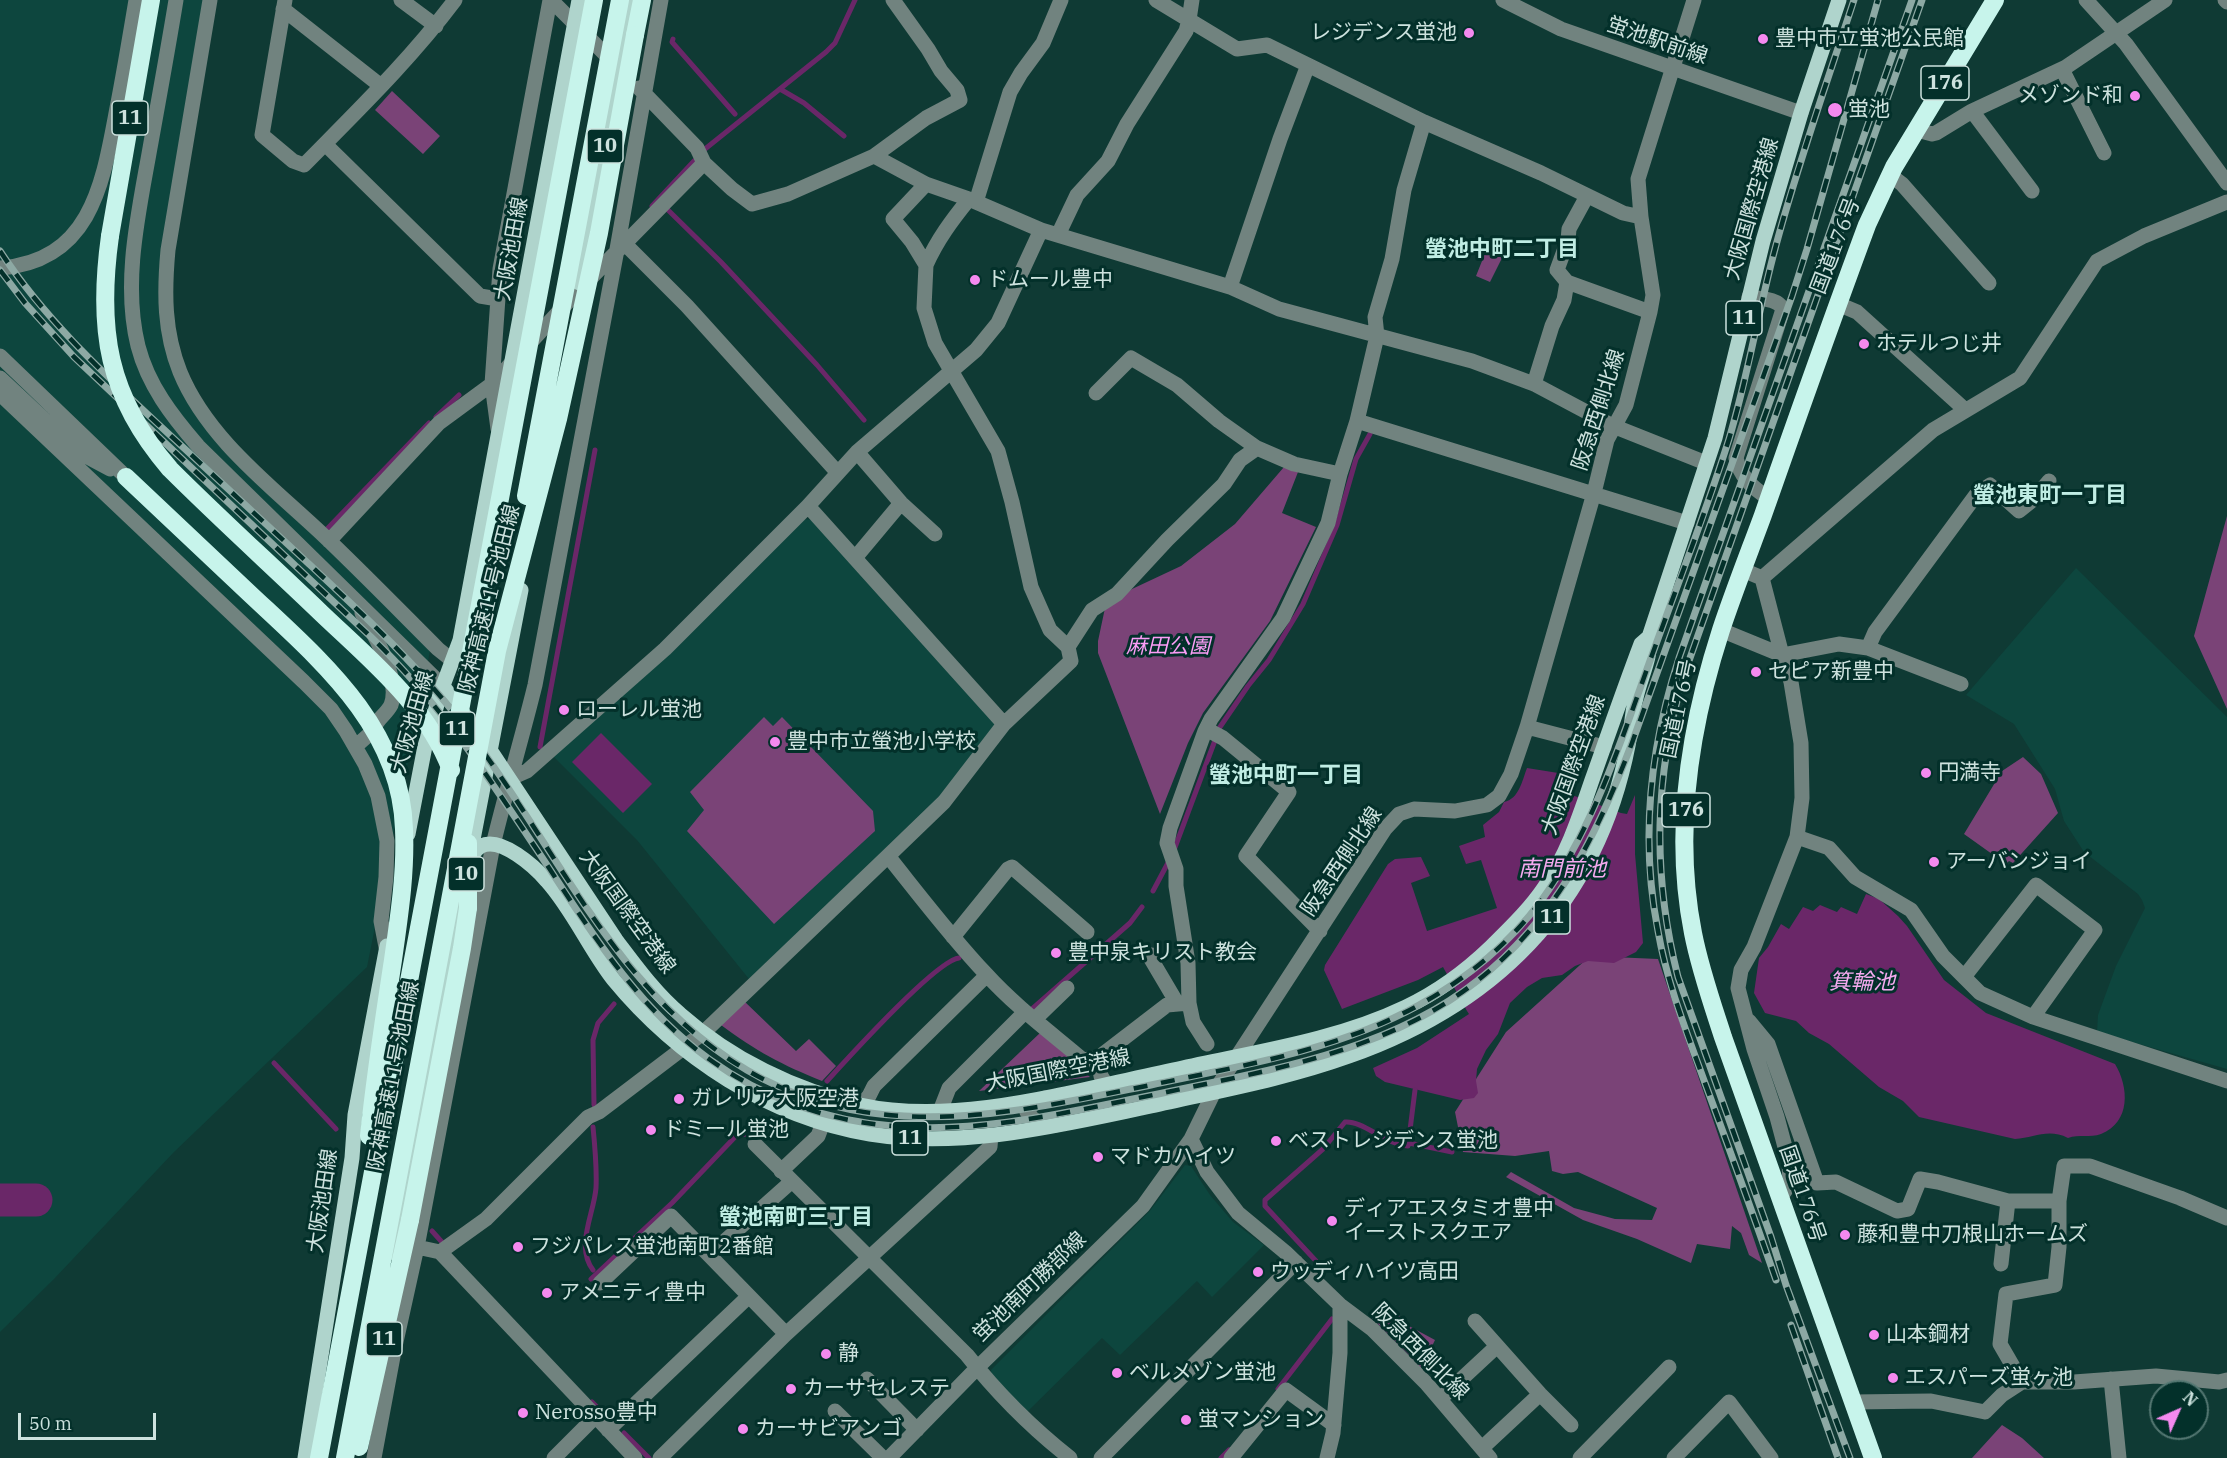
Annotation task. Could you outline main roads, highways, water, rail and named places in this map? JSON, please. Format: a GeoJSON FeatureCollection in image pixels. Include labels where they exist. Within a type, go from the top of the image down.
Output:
{"type":"FeatureCollection","features":[{"type":"Feature","properties":{"kind":"highway","name":"11"},"geometry":{"type":"LineString","coordinates":[[151,0],[110,236],[104,293],[107,341],[116,380],[135,422],[152,447],[177,476],[360,650],[410,702],[429,726],[444,753],[462,803],[468,839],[470,872],[468,909],[462,948],[403,1252],[358,1458]]}},
{"type":"Feature","properties":{"kind":"highway","name":"阪神高速11号池田線"},"geometry":{"type":"LineString","coordinates":[[567,141],[581,0]]}},
{"type":"Feature","properties":{"kind":"highway","name":"阪神高速11号池田線"},"geometry":{"type":"LineString","coordinates":[[319,1458],[594,0]]}},
{"type":"Feature","properties":{"kind":"highway","name":"11"},"geometry":{"type":"LineString","coordinates":[[497,651],[620,0]]}},
{"type":"Feature","properties":{"kind":"highway","name":"阪神高速11号池田線"},"geometry":{"type":"LineString","coordinates":[[345,1458],[497,651],[561,408],[600,232],[642,0]]}},
{"type":"Feature","properties":{"kind":"highway","name":"国道176号"},"geometry":{"type":"LineString","coordinates":[[1873,1458],[1702,975],[1693,931],[1686,874],[1685,822],[1688,777],[1692,744],[1721,630],[1876,202],[1995,0]]}},
{"type":"Feature","properties":{"kind":"highway","name":"11"},"geometry":{"type":"LineString","coordinates":[[126,477],[341,683],[369,720],[383,745],[400,797],[404,827],[402,896],[371,1120],[355,1267]]}},
{"type":"Feature","properties":{"kind":"main road","name":"大阪池田線"},"geometry":{"type":"LineString","coordinates":[[305,1458],[352,1158],[355,1115],[386,947],[425,746],[460,640],[574,24],[581,0]]}},
{"type":"Feature","properties":{"kind":"main road","name":"10"},"geometry":{"type":"LineString","coordinates":[[358,1458],[400,1220],[632,0]]}},
{"type":"Feature","properties":{"kind":"main road","name":"大阪国際空港線"},"geometry":{"type":"LineString","coordinates":[[466,871],[479,848],[493,844],[519,856],[547,880],[614,979],[666,1036],[732,1083],[769,1102],[823,1123],[902,1138],[991,1135],[1059,1125],[1261,1082],[1347,1057],[1411,1030],[1462,1001],[1502,971],[1548,924],[1590,857],[1611,808],[1625,763],[1636,696],[1651,648],[1649,637],[1715,438],[1762,241],[1801,113],[1839,0]]}},
{"type":"Feature","properties":{"kind":"main road","name":"大阪国際空港線"},"geometry":{"type":"LineString","coordinates":[[443,686],[490,750],[616,940],[678,1013],[703,1033],[754,1066],[794,1085],[861,1105],[893,1110],[940,1111],[990,1107],[1049,1096],[1338,1033],[1407,1007],[1450,981],[1492,946],[1522,915],[1544,888],[1568,847],[1641,644],[1649,637]]}},
{"type":"Feature","properties":{"kind":"main road"},"geometry":{"type":"LineString","coordinates":[[355,1115],[366,1106],[370,1099],[390,1034],[411,952],[447,783],[457,771],[465,770],[509,778]]}},
{"type":"Feature","properties":{"kind":"water"},"geometry":{"type":"Polygon","coordinates":[[[601,733],[652,784],[623,813],[572,762],[601,733]]]}},
{"type":"Feature","properties":{"kind":"water","name":"南門前池"},"geometry":{"type":"Polygon","coordinates":[[[1527,768],[1577,776],[1572,795],[1621,813],[1627,814],[1635,795],[1635,854],[1643,943],[1636,952],[1614,963],[1588,961],[1562,975],[1542,978],[1527,987],[1510,1003],[1498,1034],[1486,1050],[1477,1069],[1478,1093],[1474,1098],[1460,1100],[1385,1082],[1376,1076],[1373,1068],[1417,1048],[1469,1014],[1443,967],[1418,980],[1342,1009],[1324,970],[1325,965],[1388,864],[1395,859],[1421,857],[1430,876],[1411,883],[1427,931],[1497,908],[1481,860],[1466,864],[1459,846],[1485,837],[1483,825],[1499,812],[1504,802],[1517,793],[1527,768]]]}},
{"type":"Feature","properties":{"kind":"water","name":"箕輪池"},"geometry":{"type":"Polygon","coordinates":[[[1866,894],[1879,899],[1898,916],[1944,980],[1986,1013],[2115,1064],[2125,1093],[2122,1113],[2118,1121],[2111,1128],[2097,1135],[2068,1138],[2047,1134],[2015,1139],[1919,1117],[1903,1101],[1879,1087],[1829,1044],[1809,1033],[1796,1021],[1765,1013],[1754,993],[1759,958],[1781,924],[1789,929],[1803,907],[1813,911],[1820,905],[1837,912],[1841,907],[1857,914],[1866,894]]]}},
{"type":"Feature","properties":{"kind":"waterway"},"geometry":{"type":"LineString","coordinates":[[705,149],[826,52],[835,43],[855,0]]}},
{"type":"Feature","properties":{"kind":"waterway"},"geometry":{"type":"LineString","coordinates":[[673,39],[672,42],[735,114]]}},
{"type":"Feature","properties":{"kind":"waterway"},"geometry":{"type":"LineString","coordinates":[[780,89],[804,103],[844,136]]}},
{"type":"Feature","properties":{"kind":"waterway"},"geometry":{"type":"LineString","coordinates":[[652,206],[694,161]]}},
{"type":"Feature","properties":{"kind":"waterway"},"geometry":{"type":"LineString","coordinates":[[668,210],[721,262],[817,365],[864,420]]}},
{"type":"Feature","properties":{"kind":"waterway"},"geometry":{"type":"LineString","coordinates":[[436,417],[459,395]]}},
{"type":"Feature","properties":{"kind":"waterway"},"geometry":{"type":"LineString","coordinates":[[327,529],[429,423]]}},
{"type":"Feature","properties":{"kind":"waterway"},"geometry":{"type":"LineString","coordinates":[[1174,850],[1220,727],[1269,660],[1303,604],[1337,525],[1356,459],[1370,434]]}},
{"type":"Feature","properties":{"kind":"waterway"},"geometry":{"type":"LineString","coordinates":[[540,747],[595,450]]}},
{"type":"Feature","properties":{"kind":"waterway"},"geometry":{"type":"LineString","coordinates":[[1153,891],[1170,859]]}},
{"type":"Feature","properties":{"kind":"waterway"},"geometry":{"type":"LineString","coordinates":[[1032,1009],[1130,923],[1142,907]]}},
{"type":"Feature","properties":{"kind":"waterway"},"geometry":{"type":"LineString","coordinates":[[827,1081],[912,992],[931,975],[959,958]]}},
{"type":"Feature","properties":{"kind":"waterway"},"geometry":{"type":"LineString","coordinates":[[594,1105],[593,1040],[598,1023],[614,1004]]}},
{"type":"Feature","properties":{"kind":"waterway"},"geometry":{"type":"LineString","coordinates":[[274,1063],[336,1129]]}},
{"type":"Feature","properties":{"kind":"waterway"},"geometry":{"type":"LineString","coordinates":[[1316,1261],[1265,1206],[1265,1200],[1323,1149],[1345,1122],[1352,1122],[1392,1142],[1408,1146],[1415,1090]]}},
{"type":"Feature","properties":{"kind":"waterway"},"geometry":{"type":"LineString","coordinates":[[593,1127],[596,1188],[586,1240],[588,1261],[593,1270]]}},
{"type":"Feature","properties":{"kind":"waterway"},"geometry":{"type":"LineString","coordinates":[[591,1279],[672,1203],[735,1137],[743,1134],[763,1137]]}},
{"type":"Feature","properties":{"kind":"waterway"},"geometry":{"type":"LineString","coordinates":[[1409,1143],[1452,1152]]}},
{"type":"Feature","properties":{"kind":"waterway"},"geometry":{"type":"LineString","coordinates":[[0,1200],[36,1200]]}},
{"type":"Feature","properties":{"kind":"waterway"},"geometry":{"type":"LineString","coordinates":[[432,1231],[441,1241]]}},
{"type":"Feature","properties":{"kind":"waterway"},"geometry":{"type":"LineString","coordinates":[[1278,1389],[1332,1319]]}},
{"type":"Feature","properties":{"kind":"waterway"},"geometry":{"type":"LineString","coordinates":[[592,1402],[606,1416]]}},
{"type":"Feature","properties":{"kind":"waterway"},"geometry":{"type":"LineString","coordinates":[[624,1433],[649,1458]]}},
{"type":"Feature","properties":{"kind":"waterway"},"geometry":{"type":"LineString","coordinates":[[1221,1458],[1229,1450]]}},
{"type":"Feature","properties":{"kind":"railway"},"geometry":{"type":"LineString","coordinates":[[0,251],[54,321],[94,363],[352,604],[434,689],[504,781],[598,925],[633,970],[671,1012],[714,1048],[763,1079],[814,1100],[886,1115],[935,1117],[998,1113],[1219,1071],[1288,1055],[1356,1034],[1419,1005],[1470,972],[1501,946],[1541,901],[1578,841],[1607,778],[1712,491],[1736,414],[1771,263],[1814,119],[1854,0]]}},
{"type":"Feature","properties":{"kind":"railway"},"geometry":{"type":"LineString","coordinates":[[0,270],[25,303],[74,357],[398,664],[468,749],[585,923],[621,972],[662,1019],[685,1040],[709,1059],[751,1085],[796,1105],[844,1119],[926,1128],[1024,1120],[1280,1067],[1322,1056],[1404,1026],[1442,1006],[1477,981],[1505,957],[1552,903],[1588,842],[1619,777],[1632,743],[1792,296],[1878,0]]}},
{"type":"Feature","properties":{"kind":"railway"},"geometry":{"type":"LineString","coordinates":[[1776,1280],[1685,1027],[1667,970],[1653,897],[1649,828],[1651,793],[1661,725],[1679,658],[1912,0]]}},
{"type":"Feature","properties":{"kind":"railway"},"geometry":{"type":"LineString","coordinates":[[1850,1458],[1786,1285],[1678,977],[1664,901],[1660,826],[1667,751],[1684,675],[1922,0]]}},
{"type":"Feature","properties":{"kind":"railway"},"geometry":{"type":"LineString","coordinates":[[1791,1325],[1838,1458]]}},
{"type":"Feature","properties":{"kind":"place","name":"レジデンス蛍池"},"geometry":{"type":"Point","coordinates":[1469,33]}},
{"type":"Feature","properties":{"kind":"place","name":"豊中市立蛍池公民館"},"geometry":{"type":"Point","coordinates":[1763,39]}},
{"type":"Feature","properties":{"kind":"place","name":"メゾンド和"},"geometry":{"type":"Point","coordinates":[2135,96]}},
{"type":"Feature","properties":{"kind":"place","name":"蛍池"},"geometry":{"type":"Point","coordinates":[1835,110]}},
{"type":"Feature","properties":{"kind":"place","name":"ドムール豊中"},"geometry":{"type":"Point","coordinates":[975,280]}},
{"type":"Feature","properties":{"kind":"place","name":"ホテルつじ井"},"geometry":{"type":"Point","coordinates":[1864,344]}},
{"type":"Feature","properties":{"kind":"place","name":"セピア新豊中"},"geometry":{"type":"Point","coordinates":[1756,672]}},
{"type":"Feature","properties":{"kind":"place","name":"ローレル蛍池"},"geometry":{"type":"Point","coordinates":[564,710]}},
{"type":"Feature","properties":{"kind":"place","name":"豊中市立螢池小学校"},"geometry":{"type":"Point","coordinates":[775,742]}},
{"type":"Feature","properties":{"kind":"place","name":"円満寺"},"geometry":{"type":"Point","coordinates":[1926,773]}},
{"type":"Feature","properties":{"kind":"place","name":"アーバンジョイ"},"geometry":{"type":"Point","coordinates":[1934,862]}},
{"type":"Feature","properties":{"kind":"place","name":"豊中泉キリスト教会"},"geometry":{"type":"Point","coordinates":[1056,953]}},
{"type":"Feature","properties":{"kind":"place","name":"ガレリア大阪空港"},"geometry":{"type":"Point","coordinates":[679,1099]}},
{"type":"Feature","properties":{"kind":"place","name":"ドミール蛍池"},"geometry":{"type":"Point","coordinates":[651,1130]}},
{"type":"Feature","properties":{"kind":"place","name":"ベストレジデンス蛍池"},"geometry":{"type":"Point","coordinates":[1276,1141]}},
{"type":"Feature","properties":{"kind":"place","name":"マドカハイツ"},"geometry":{"type":"Point","coordinates":[1098,1157]}},
{"type":"Feature","properties":{"kind":"place","name":"ディアエスタミオ豊中 イーストスクエア"},"geometry":{"type":"Point","coordinates":[1332,1221]}},
{"type":"Feature","properties":{"kind":"place","name":"藤和豊中刀根山ホームズ"},"geometry":{"type":"Point","coordinates":[1845,1235]}},
{"type":"Feature","properties":{"kind":"place","name":"フジパレス蛍池南町2番館"},"geometry":{"type":"Point","coordinates":[518,1247]}},
{"type":"Feature","properties":{"kind":"place","name":"ウッディハイツ高田"},"geometry":{"type":"Point","coordinates":[1258,1272]}},
{"type":"Feature","properties":{"kind":"place","name":"アメニティ豊中"},"geometry":{"type":"Point","coordinates":[547,1293]}},
{"type":"Feature","properties":{"kind":"place","name":"山本鋼材"},"geometry":{"type":"Point","coordinates":[1874,1335]}},
{"type":"Feature","properties":{"kind":"place","name":"静"},"geometry":{"type":"Point","coordinates":[826,1354]}},
{"type":"Feature","properties":{"kind":"place","name":"ベルメゾン蛍池"},"geometry":{"type":"Point","coordinates":[1117,1373]}},
{"type":"Feature","properties":{"kind":"place","name":"エスパーズ蛍ヶ池"},"geometry":{"type":"Point","coordinates":[1893,1378]}},
{"type":"Feature","properties":{"kind":"place","name":"カーサセレステ"},"geometry":{"type":"Point","coordinates":[791,1389]}},
{"type":"Feature","properties":{"kind":"place","name":"Nerosso豊中"},"geometry":{"type":"Point","coordinates":[523,1413]}},
{"type":"Feature","properties":{"kind":"place","name":"蛍マンション"},"geometry":{"type":"Point","coordinates":[1186,1420]}},
{"type":"Feature","properties":{"kind":"place","name":"カーサビアンゴ"},"geometry":{"type":"Point","coordinates":[743,1429]}},
{"type":"Feature","properties":{"kind":"district","name":"螢池中町二丁目"},"geometry":{"type":"Point","coordinates":[1502,250]}},
{"type":"Feature","properties":{"kind":"district","name":"螢池東町一丁目"},"geometry":{"type":"Point","coordinates":[2050,496]}},
{"type":"Feature","properties":{"kind":"district","name":"螢池中町一丁目"},"geometry":{"type":"Point","coordinates":[1286,776]}},
{"type":"Feature","properties":{"kind":"district","name":"螢池南町三丁目"},"geometry":{"type":"Point","coordinates":[796,1218]}},
{"type":"Feature","properties":{"kind":"park label","name":"麻田公園"},"geometry":{"type":"Point","coordinates":[1168,647]}}]}
